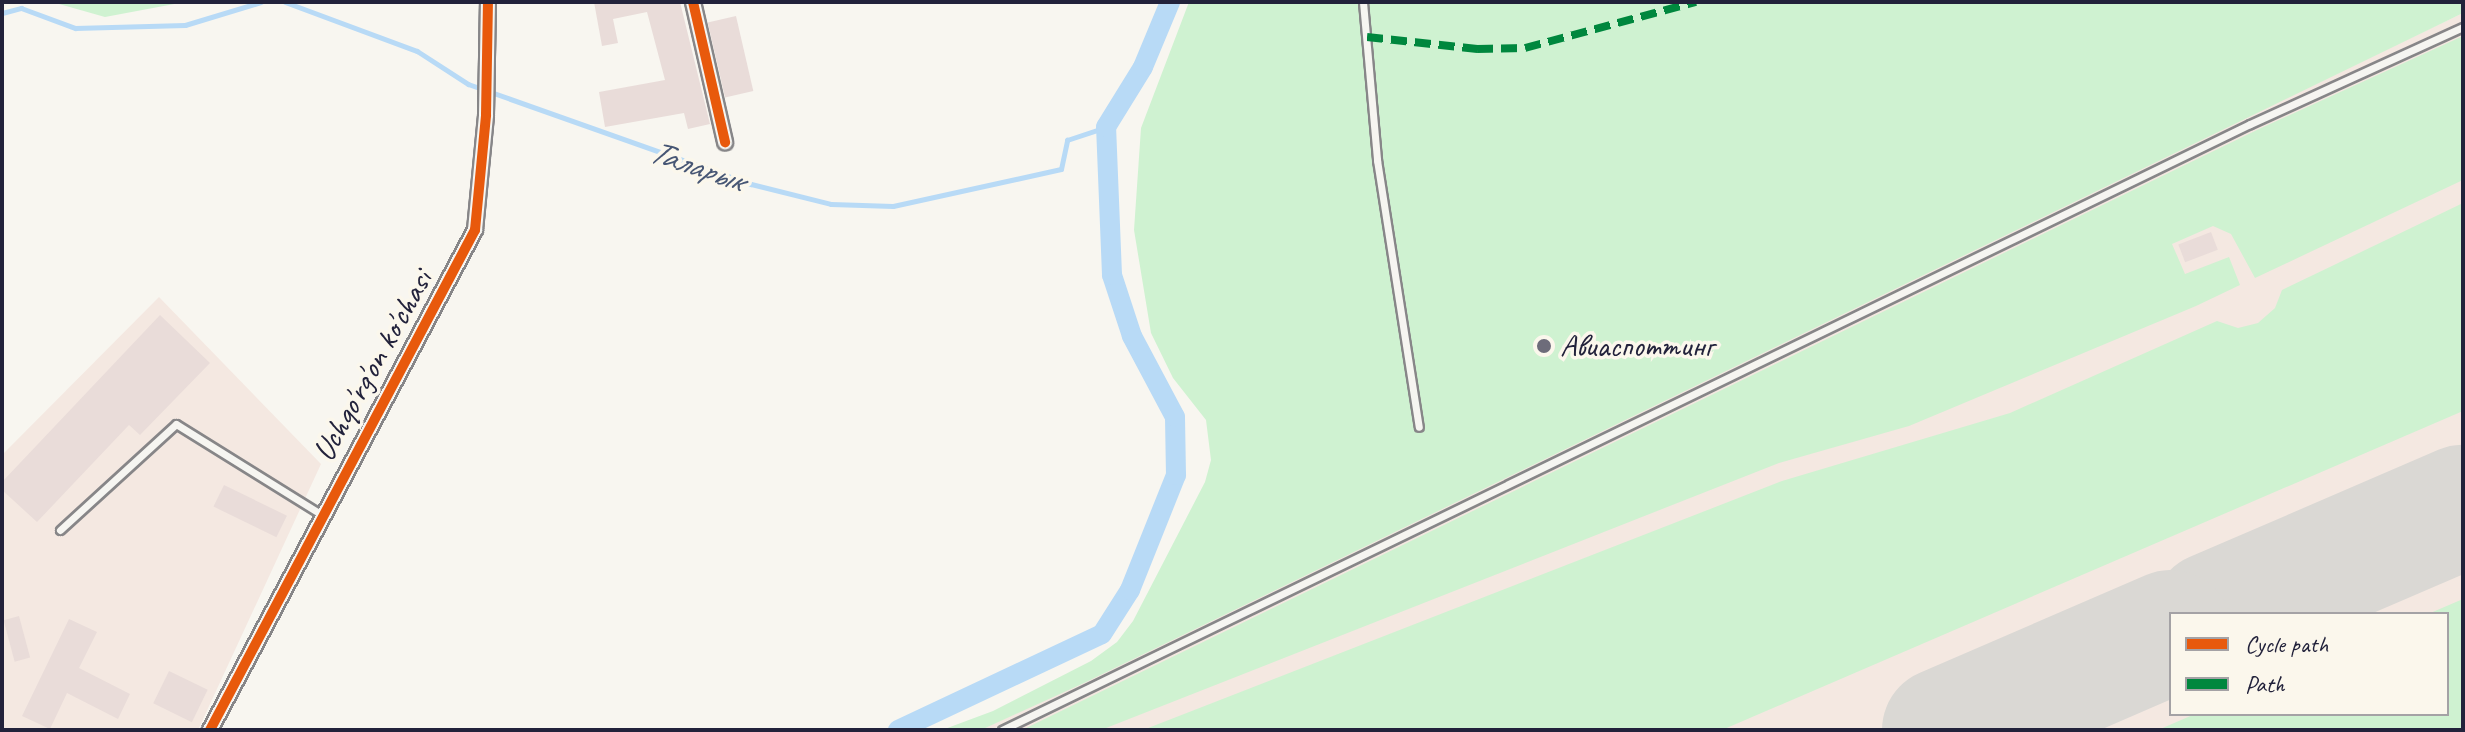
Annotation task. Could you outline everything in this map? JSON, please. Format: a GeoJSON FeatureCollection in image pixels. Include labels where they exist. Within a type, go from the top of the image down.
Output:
{"type":"FeatureCollection","features":[{"type":"Feature","properties":{"kind":"street","name":"Uchqo'rg'on ko'chasi"},"geometry":{"type":"LineString","coordinates":[[210,730],[471,240],[480,210],[489,63],[488,2]]}},
{"type":"Feature","properties":{"kind":"street"},"geometry":{"type":"LineString","coordinates":[[693,2],[725,142]]}},
{"type":"Feature","properties":{"kind":"lane"},"geometry":{"type":"LineString","coordinates":[[1363,2],[1377,160],[1419,427]]}},
{"type":"Feature","properties":{"kind":"lane"},"geometry":{"type":"LineString","coordinates":[[1002,730],[2250,124],[2463,27]]}},
{"type":"Feature","properties":{"kind":"lane"},"geometry":{"type":"LineString","coordinates":[[60,530],[176,424],[322,515]]}},
{"type":"Feature","properties":{"kind":"shaded area"},"geometry":{"type":"Polygon","coordinates":[[[2463,13],[2463,730],[981,730],[2195,140],[2463,13]]]}},
{"type":"Feature","properties":{"kind":"shaded area"},"geometry":{"type":"Polygon","coordinates":[[[159,297],[321,464],[198,730],[2,730],[2,455],[159,297]]]}},
{"type":"Feature","properties":{"kind":"green space"},"geometry":{"type":"Polygon","coordinates":[[[52,2],[185,2],[105,17],[52,2]]]}},
{"type":"Feature","properties":{"kind":"green space"},"geometry":{"type":"Polygon","coordinates":[[[1189,2],[2463,2],[2463,13],[1084,683],[981,730],[942,730],[993,711],[1091,661],[1117,642],[1133,621],[1205,482],[1211,460],[1206,420],[1173,378],[1151,333],[1134,230],[1141,128],[1189,2]]]}},
{"type":"Feature","properties":{"kind":"green space"},"geometry":{"type":"Polygon","coordinates":[[[2463,36],[2463,180],[2255,278],[2231,234],[2213,226],[2172,244],[2185,274],[2229,257],[2240,285],[2196,306],[1909,426],[1779,463],[1101,730],[1022,730],[2259,129],[2463,36]]]}},
{"type":"Feature","properties":{"kind":"green space"},"geometry":{"type":"Polygon","coordinates":[[[2463,203],[2463,411],[1722,730],[1143,730],[1782,481],[2010,413],[2217,321],[2238,328],[2258,323],[2275,308],[2282,290],[2463,203]]]}},
{"type":"Feature","properties":{"kind":"green space"},"geometry":{"type":"Polygon","coordinates":[[[2463,599],[2463,730],[2158,730],[2190,716],[2449,716],[2449,612],[2433,612],[2463,599]]]}},
{"type":"Feature","properties":{"kind":"building"},"geometry":{"type":"Polygon","coordinates":[[[594,2],[680,2],[710,124],[688,129],[684,113],[605,127],[599,92],[665,80],[647,12],[613,19],[618,43],[602,46],[594,2]]]}},
{"type":"Feature","properties":{"kind":"building"},"geometry":{"type":"Polygon","coordinates":[[[736,16],[753,91],[725,98],[708,23],[736,16]]]}},
{"type":"Feature","properties":{"kind":"building"},"geometry":{"type":"Polygon","coordinates":[[[2211,232],[2218,250],[2185,262],[2178,245],[2211,232]]]}},
{"type":"Feature","properties":{"kind":"building"},"geometry":{"type":"Polygon","coordinates":[[[160,315],[210,363],[140,435],[129,425],[37,522],[2,490],[2,482],[160,315]]]}},
{"type":"Feature","properties":{"kind":"building"},"geometry":{"type":"Polygon","coordinates":[[[224,485],[287,516],[276,537],[213,507],[224,485]]]}},
{"type":"Feature","properties":{"kind":"building"},"geometry":{"type":"Polygon","coordinates":[[[19,616],[30,658],[15,662],[4,620],[19,616]]]}},
{"type":"Feature","properties":{"kind":"building"},"geometry":{"type":"Polygon","coordinates":[[[69,619],[97,632],[79,668],[130,694],[118,719],[67,693],[50,729],[22,716],[69,619]]]}},
{"type":"Feature","properties":{"kind":"building"},"geometry":{"type":"Polygon","coordinates":[[[169,671],[208,690],[192,722],[153,703],[169,671]]]}},
{"type":"Feature","properties":{"kind":"waterway","name":"Таларык"},"geometry":{"type":"LineString","coordinates":[[2,13],[21,8],[75,28],[185,25],[261,2]]}},
{"type":"Feature","properties":{"kind":"waterway","name":"Таларык"},"geometry":{"type":"LineString","coordinates":[[285,2],[417,51],[468,84],[751,184],[831,204],[893,206],[1061,169],[1067,140],[1106,127]]}},
{"type":"Feature","properties":{"kind":"waterway"},"geometry":{"type":"LineString","coordinates":[[898,730],[1102,634],[1130,590],[1176,475],[1175,417],[1132,336],[1112,275],[1106,127],[1143,67],[1170,2]]}},
{"type":"Feature","properties":{"kind":"runway"},"geometry":{"type":"LineString","coordinates":[[2219,612],[2463,507]]}},
{"type":"Feature","properties":{"kind":"runway"},"geometry":{"type":"LineString","coordinates":[[1944,730],[2169,633]]}},
{"type":"Feature","properties":{"kind":"marked path"},"geometry":{"type":"LineString","coordinates":[[1367,37],[1477,49],[1525,48],[1696,2]]}},
{"type":"Feature","properties":{"kind":"cycle path"},"geometry":{"type":"LineString","coordinates":[[210,730],[475,230],[486,115],[488,2]]}},
{"type":"Feature","properties":{"kind":"cycle path"},"geometry":{"type":"LineString","coordinates":[[693,2],[725,142]]}},
{"type":"Feature","properties":{"kind":"place","name":"Авиаспоттинг"},"geometry":{"type":"Point","coordinates":[1544,346]}}]}
